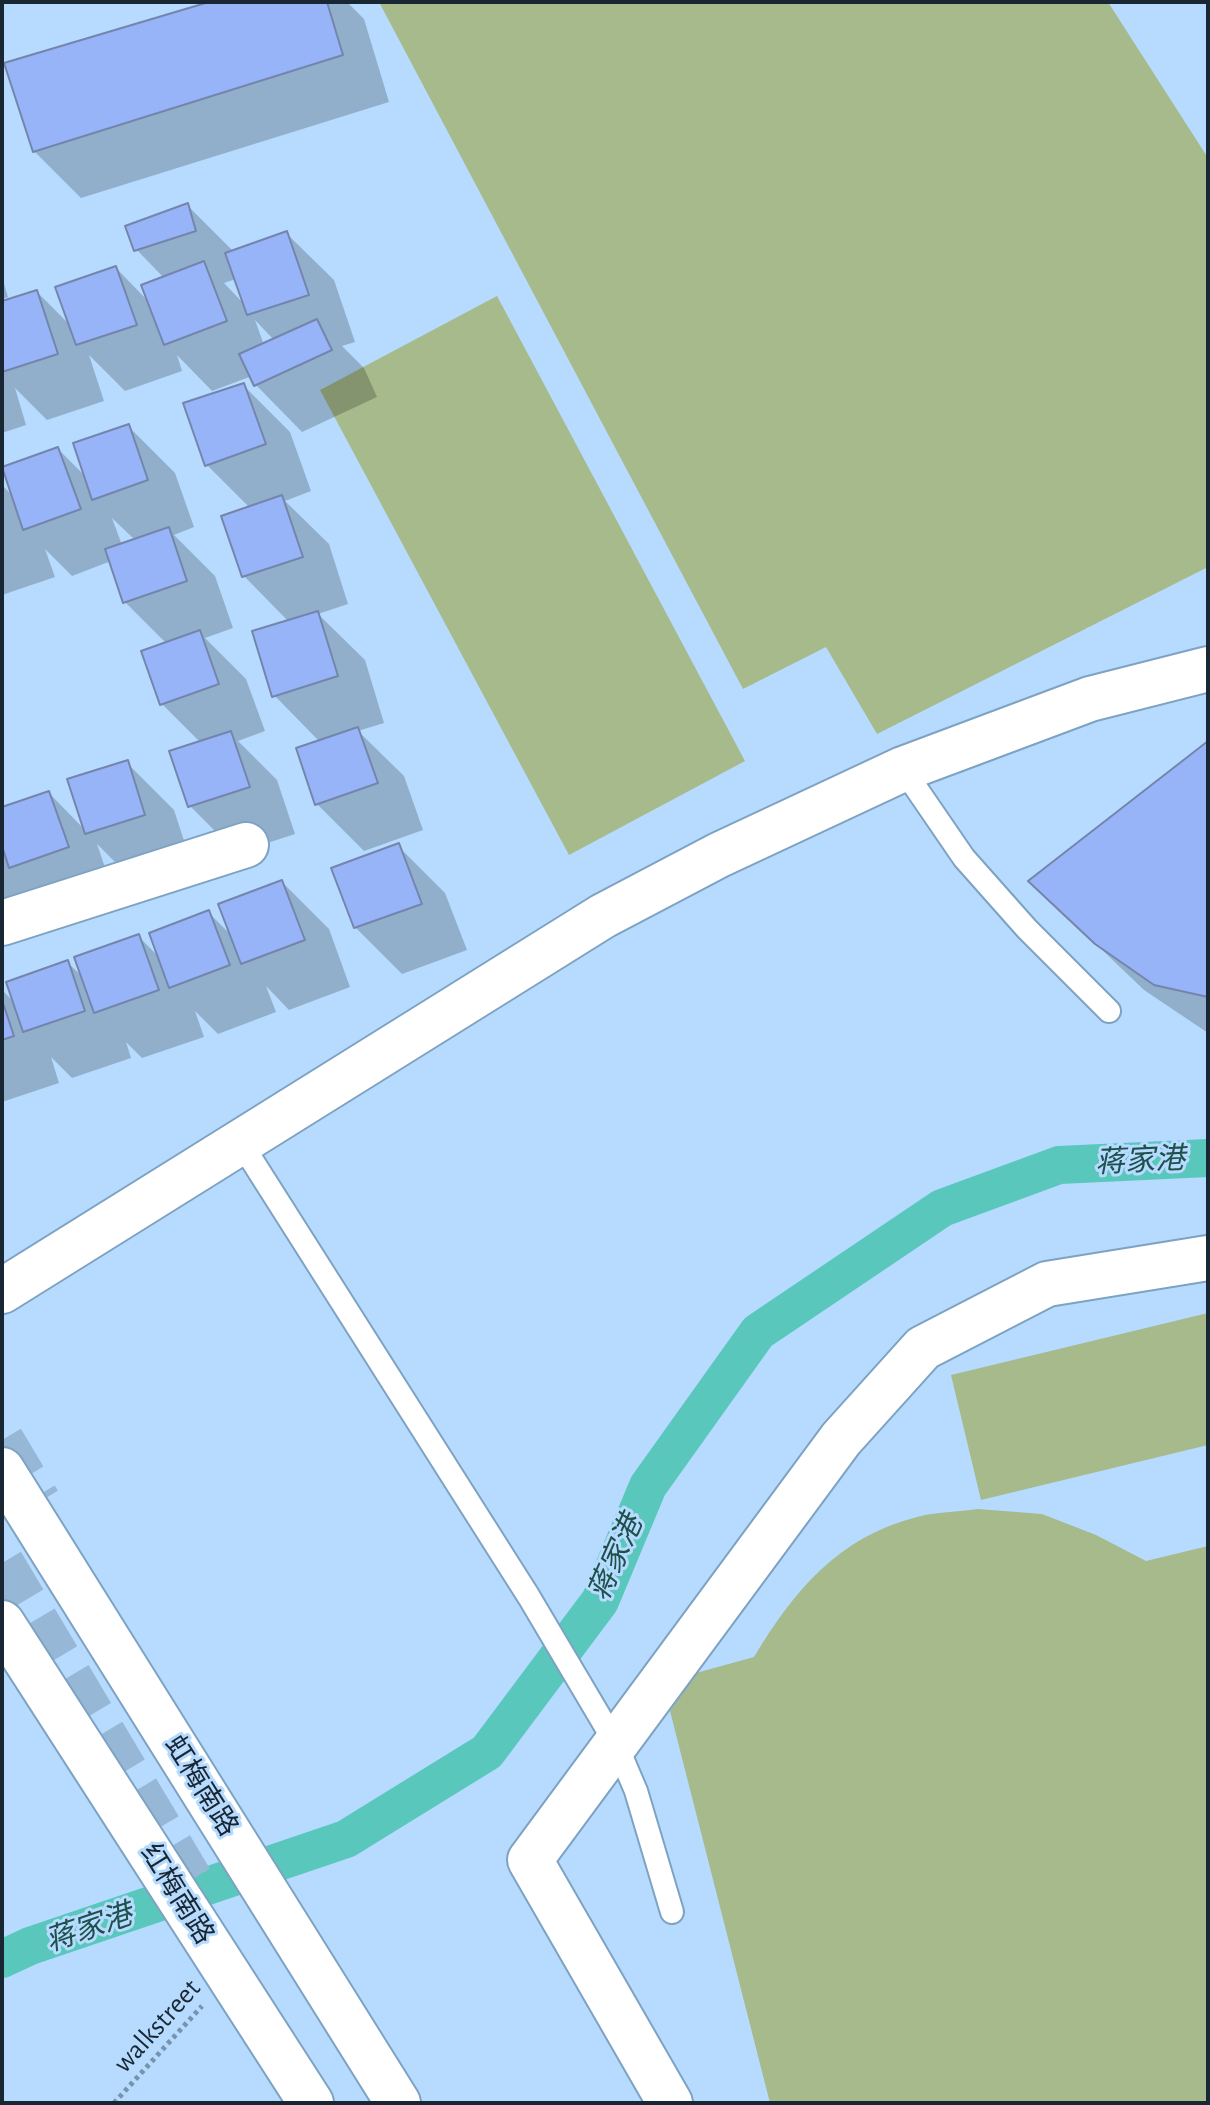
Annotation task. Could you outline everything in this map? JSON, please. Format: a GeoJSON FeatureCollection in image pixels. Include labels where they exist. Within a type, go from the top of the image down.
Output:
{"type":"FeatureCollection","features":[{"type":"Feature","properties":{"kind":"street"},"geometry":{"type":"LineString","coordinates":[[2,1291],[603,916],[719,855],[903,769],[1090,699],[1208,669]]}},
{"type":"Feature","properties":{"kind":"street"},"geometry":{"type":"LineString","coordinates":[[2,923],[246,845]]}},
{"type":"Feature","properties":{"kind":"street"},"geometry":{"type":"LineString","coordinates":[[670,2103],[530,1860],[606,1726],[841,1439],[923,1348],[1047,1284],[1208,1258]]}},
{"type":"Feature","properties":{"kind":"street","name":"虹梅南路"},"geometry":{"type":"LineString","coordinates":[[2,1470],[398,2103]]}},
{"type":"Feature","properties":{"kind":"street","name":"红梅南路"},"geometry":{"type":"LineString","coordinates":[[2,1623],[229,1976]]}},
{"type":"Feature","properties":{"kind":"street"},"geometry":{"type":"LineString","coordinates":[[229,1976],[311,2103]]}},
{"type":"Feature","properties":{"kind":"lane"},"geometry":{"type":"LineString","coordinates":[[903,769],[964,858],[1027,929],[1109,1011]]}},
{"type":"Feature","properties":{"kind":"lane"},"geometry":{"type":"LineString","coordinates":[[241,1143],[529,1597],[606,1726],[636,1791],[672,1912]]}},
{"type":"Feature","properties":{"kind":"path","name":"walkstreet"},"geometry":{"type":"LineString","coordinates":[[114,2103],[229,1976]]}},
{"type":"Feature","properties":{"kind":"green space"},"geometry":{"type":"Polygon","coordinates":[[[379,2],[1108,2],[1208,158],[1208,567],[877,734],[826,647],[743,689],[379,2]]]}},
{"type":"Feature","properties":{"kind":"green space"},"geometry":{"type":"Polygon","coordinates":[[[497,296],[745,761],[569,855],[320,390],[497,296]]]}},
{"type":"Feature","properties":{"kind":"green space"},"geometry":{"type":"Polygon","coordinates":[[[1208,1313],[1208,1445],[981,1500],[951,1375],[1208,1313]]]}},
{"type":"Feature","properties":{"kind":"green space"},"geometry":{"type":"Polygon","coordinates":[[[978,1509],[1042,1514],[1096,1535],[1146,1561],[1208,1546],[1208,2103],[770,2103],[670,1711],[696,1673],[754,1657],[802,1589],[841,1553],[889,1526],[917,1517],[978,1509]]]}},
{"type":"Feature","properties":{"kind":"building"},"geometry":{"type":"Polygon","coordinates":[[[209,2],[327,2],[343,55],[33,152],[4,63],[209,2]]]}},
{"type":"Feature","properties":{"kind":"building"},"geometry":{"type":"Polygon","coordinates":[[[188,203],[196,231],[134,251],[125,226],[188,203]]]}},
{"type":"Feature","properties":{"kind":"building"},"geometry":{"type":"Polygon","coordinates":[[[287,231],[309,295],[247,315],[225,253],[287,231]]]}},
{"type":"Feature","properties":{"kind":"building"},"geometry":{"type":"Polygon","coordinates":[[[204,261],[227,321],[164,345],[141,285],[204,261]]]}},
{"type":"Feature","properties":{"kind":"building"},"geometry":{"type":"Polygon","coordinates":[[[116,266],[137,325],[76,345],[55,287],[116,266]]]}},
{"type":"Feature","properties":{"kind":"building"},"geometry":{"type":"Polygon","coordinates":[[[37,290],[58,354],[2,372],[2,301],[37,290]]]}},
{"type":"Feature","properties":{"kind":"building"},"geometry":{"type":"Polygon","coordinates":[[[317,319],[332,350],[254,386],[239,354],[317,319]]]}},
{"type":"Feature","properties":{"kind":"building"},"geometry":{"type":"Polygon","coordinates":[[[244,383],[266,444],[205,466],[183,403],[244,383]]]}},
{"type":"Feature","properties":{"kind":"building"},"geometry":{"type":"Polygon","coordinates":[[[129,424],[148,480],[92,500],[73,443],[129,424]]]}},
{"type":"Feature","properties":{"kind":"building"},"geometry":{"type":"Polygon","coordinates":[[[58,447],[81,509],[23,530],[2,467],[58,447]]]}},
{"type":"Feature","properties":{"kind":"building"},"geometry":{"type":"Polygon","coordinates":[[[282,495],[303,557],[242,577],[221,516],[282,495]]]}},
{"type":"Feature","properties":{"kind":"building"},"geometry":{"type":"Polygon","coordinates":[[[169,527],[187,581],[123,603],[105,549],[169,527]]]}},
{"type":"Feature","properties":{"kind":"building"},"geometry":{"type":"Polygon","coordinates":[[[318,611],[338,676],[272,697],[252,631],[318,611]]]}},
{"type":"Feature","properties":{"kind":"building"},"geometry":{"type":"Polygon","coordinates":[[[200,630],[219,684],[160,705],[141,651],[200,630]]]}},
{"type":"Feature","properties":{"kind":"building"},"geometry":{"type":"Polygon","coordinates":[[[358,727],[378,783],[315,805],[296,748],[358,727]]]}},
{"type":"Feature","properties":{"kind":"building"},"geometry":{"type":"Polygon","coordinates":[[[231,731],[250,787],[188,807],[169,751],[231,731]]]}},
{"type":"Feature","properties":{"kind":"building"},"geometry":{"type":"Polygon","coordinates":[[[1208,741],[1208,997],[1154,985],[1095,944],[1028,881],[1208,741]]]}},
{"type":"Feature","properties":{"kind":"building"},"geometry":{"type":"Polygon","coordinates":[[[128,760],[145,815],[85,834],[67,779],[128,760]]]}},
{"type":"Feature","properties":{"kind":"building"},"geometry":{"type":"Polygon","coordinates":[[[49,791],[69,847],[9,868],[2,846],[2,807],[49,791]]]}},
{"type":"Feature","properties":{"kind":"building"},"geometry":{"type":"Polygon","coordinates":[[[399,843],[422,904],[354,928],[331,868],[399,843]]]}},
{"type":"Feature","properties":{"kind":"building"},"geometry":{"type":"Polygon","coordinates":[[[282,880],[305,940],[241,964],[218,904],[282,880]]]}},
{"type":"Feature","properties":{"kind":"building"},"geometry":{"type":"Polygon","coordinates":[[[209,910],[230,965],[169,988],[149,933],[209,910]]]}},
{"type":"Feature","properties":{"kind":"building"},"geometry":{"type":"Polygon","coordinates":[[[139,934],[159,990],[94,1013],[74,957],[139,934]]]}},
{"type":"Feature","properties":{"kind":"building"},"geometry":{"type":"Polygon","coordinates":[[[68,960],[85,1011],[23,1032],[6,982],[68,960]]]}},
{"type":"Feature","properties":{"kind":"building"},"geometry":{"type":"Polygon","coordinates":[[[2,1000],[14,1036],[2,1040],[2,1000]]]}},
{"type":"Feature","properties":{"kind":"waterway","name":"蒋家港"},"geometry":{"type":"LineString","coordinates":[[2,1959],[30,1946],[346,1839],[487,1752],[600,1601],[648,1486],[758,1332],[942,1208],[1059,1165],[1208,1158]]}},
{"type":"Feature","properties":{"kind":"tunnel"},"geometry":{"type":"LineString","coordinates":[[2,1440],[39,1502]]}},
{"type":"Feature","properties":{"kind":"tunnel"},"geometry":{"type":"LineString","coordinates":[[2,1563],[191,1880]]}}]}
